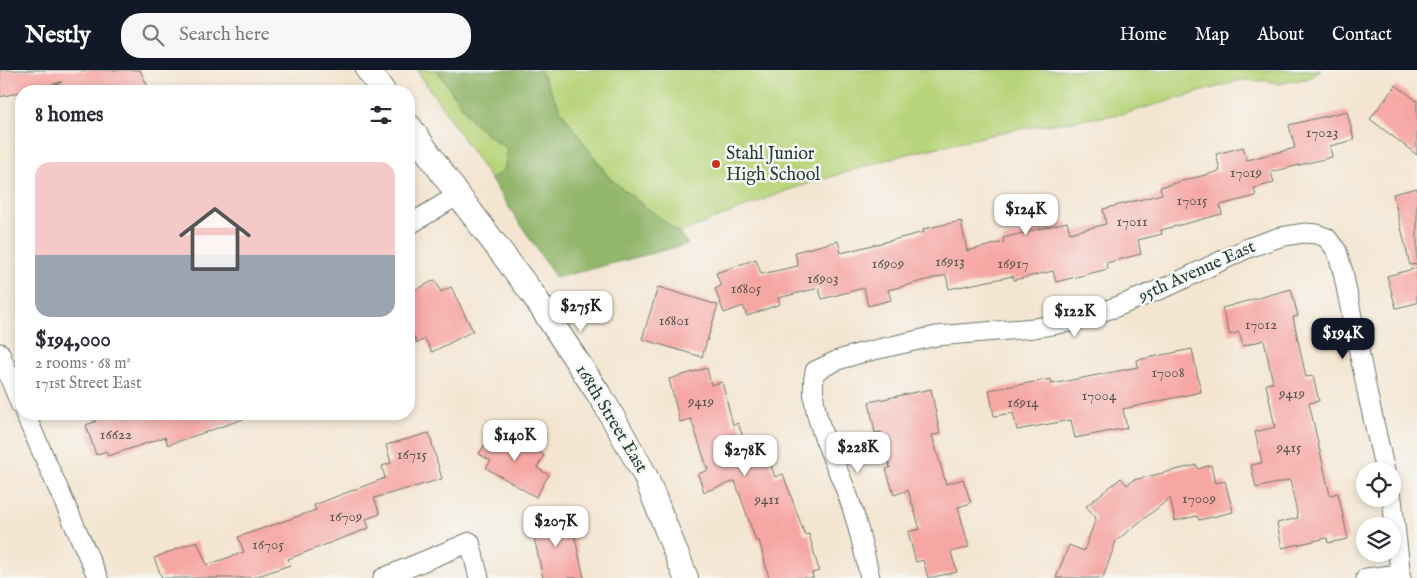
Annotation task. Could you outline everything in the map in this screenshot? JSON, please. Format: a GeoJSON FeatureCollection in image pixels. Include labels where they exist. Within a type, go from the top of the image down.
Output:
{"type":"FeatureCollection","features":[{"type":"Feature","properties":{"kind":"street"},"geometry":{"type":"LineString","coordinates":[[368,70],[379,85]]}},
{"type":"Feature","properties":{"kind":"street","name":"168th Street East"},"geometry":{"type":"LineString","coordinates":[[415,134],[532,293],[604,402],[645,476],[686,578]]}},
{"type":"Feature","properties":{"kind":"street"},"geometry":{"type":"LineString","coordinates":[[415,221],[458,195]]}},
{"type":"Feature","properties":{"kind":"street","name":"95th Avenue East"},"geometry":{"type":"LineString","coordinates":[[870,578],[860,533],[818,419],[814,402],[813,381],[815,371],[838,360],[860,353],[936,336],[1034,328],[1070,322],[1116,308],[1171,285],[1248,248],[1280,237],[1304,233],[1317,234],[1327,238],[1336,251],[1341,265],[1383,462]]}},
{"type":"Feature","properties":{"kind":"street"},"geometry":{"type":"LineString","coordinates":[[0,353],[15,376]]}},
{"type":"Feature","properties":{"kind":"street"},"geometry":{"type":"LineString","coordinates":[[28,420],[98,578]]}},
{"type":"Feature","properties":{"kind":"street"},"geometry":{"type":"LineString","coordinates":[[1366,578],[1401,576],[1393,507]]}},
{"type":"Feature","properties":{"kind":"street"},"geometry":{"type":"LineString","coordinates":[[383,578],[470,542],[479,578]]}},
{"type":"Feature","properties":{"kind":"green space"},"geometry":{"type":"Polygon","coordinates":[[[417,70],[437,70],[472,121],[490,137],[508,149],[505,168],[491,180],[417,70]]]}},
{"type":"Feature","properties":{"kind":"green space"},"geometry":{"type":"Polygon","coordinates":[[[437,70],[540,70],[561,111],[609,178],[679,233],[688,244],[556,278],[491,180],[505,168],[508,149],[490,137],[472,121],[437,70]]]}},
{"type":"Feature","properties":{"kind":"green space"},"geometry":{"type":"Polygon","coordinates":[[[540,70],[1321,70],[1309,78],[1278,84],[1269,81],[1241,80],[1127,113],[1012,130],[899,156],[788,190],[679,233],[609,178],[561,111],[540,70]]]}},
{"type":"Feature","properties":{"kind":"building"},"geometry":{"type":"Polygon","coordinates":[[[0,70],[83,70],[83,72],[88,70],[140,70],[147,85],[56,85],[62,82],[50,85],[15,85],[15,93],[0,97],[0,70]]]}},
{"type":"Feature","properties":{"kind":"building"},"geometry":{"type":"Polygon","coordinates":[[[1396,85],[1417,101],[1417,155],[1370,119],[1396,85]]]}},
{"type":"Feature","properties":{"kind":"building"},"geometry":{"type":"Polygon","coordinates":[[[1347,111],[1354,140],[1330,146],[1332,157],[1271,172],[1274,183],[1254,188],[1256,196],[1220,205],[1222,214],[1161,230],[1162,234],[1138,240],[1141,254],[1106,263],[1108,269],[1056,282],[1053,271],[1014,280],[1013,276],[949,289],[946,275],[888,290],[891,300],[868,306],[864,288],[822,299],[819,288],[778,298],[780,304],[747,316],[743,306],[724,313],[715,289],[721,286],[716,273],[756,259],[761,274],[798,266],[795,252],[838,241],[841,253],[924,232],[923,229],[961,221],[967,251],[1004,242],[1003,238],[1067,222],[1070,233],[1106,224],[1103,209],[1162,194],[1160,187],[1220,171],[1216,154],[1243,147],[1247,160],[1295,148],[1289,125],[1347,111]]]}},
{"type":"Feature","properties":{"kind":"building"},"geometry":{"type":"Polygon","coordinates":[[[1417,188],[1417,264],[1410,265],[1393,194],[1417,188]]]}},
{"type":"Feature","properties":{"kind":"building"},"geometry":{"type":"Polygon","coordinates":[[[1417,268],[1417,303],[1396,308],[1387,276],[1417,268]]]}},
{"type":"Feature","properties":{"kind":"building"},"geometry":{"type":"Polygon","coordinates":[[[435,280],[441,292],[451,287],[473,331],[432,352],[425,339],[417,343],[415,339],[415,290],[435,280]]]}},
{"type":"Feature","properties":{"kind":"building"},"geometry":{"type":"Polygon","coordinates":[[[658,287],[718,305],[702,357],[642,339],[658,287]]]}},
{"type":"Feature","properties":{"kind":"building"},"geometry":{"type":"Polygon","coordinates":[[[1291,289],[1298,316],[1293,317],[1306,377],[1313,376],[1319,401],[1309,403],[1330,495],[1338,493],[1348,539],[1328,543],[1327,538],[1282,548],[1277,523],[1298,518],[1290,480],[1256,488],[1251,465],[1262,463],[1255,432],[1275,427],[1266,384],[1273,383],[1264,340],[1243,346],[1239,332],[1230,335],[1222,308],[1291,289]]]}},
{"type":"Feature","properties":{"kind":"building"},"geometry":{"type":"Polygon","coordinates":[[[1192,349],[1201,392],[1123,409],[1127,428],[1075,438],[1071,420],[1017,430],[1013,413],[994,416],[989,390],[1051,379],[1052,384],[1138,367],[1137,360],[1192,349]]]}},
{"type":"Feature","properties":{"kind":"building"},"geometry":{"type":"Polygon","coordinates":[[[707,368],[711,385],[722,382],[733,425],[738,423],[748,451],[764,445],[775,477],[783,474],[805,535],[809,534],[819,571],[812,573],[813,578],[769,578],[759,540],[756,541],[735,481],[704,492],[698,474],[708,470],[691,419],[680,422],[669,379],[707,368]]]}},
{"type":"Feature","properties":{"kind":"building"},"geometry":{"type":"Polygon","coordinates":[[[931,389],[940,434],[932,435],[946,484],[963,479],[971,503],[958,507],[969,547],[951,552],[957,572],[928,578],[923,560],[916,562],[908,532],[920,529],[908,490],[894,495],[886,469],[890,468],[881,432],[875,433],[869,402],[931,389]]]}},
{"type":"Feature","properties":{"kind":"building"},"geometry":{"type":"Polygon","coordinates":[[[240,420],[168,445],[165,437],[108,456],[106,451],[96,455],[86,425],[96,421],[240,420]]]}},
{"type":"Feature","properties":{"kind":"building"},"geometry":{"type":"Polygon","coordinates":[[[495,427],[544,455],[537,468],[549,475],[536,497],[486,468],[491,461],[479,454],[495,427]]]}},
{"type":"Feature","properties":{"kind":"building"},"geometry":{"type":"Polygon","coordinates":[[[429,433],[442,479],[374,498],[380,514],[366,519],[369,528],[288,559],[290,565],[252,578],[162,578],[154,558],[197,541],[207,565],[244,552],[238,537],[316,510],[314,505],[385,478],[382,466],[391,463],[386,445],[429,433]]]}},
{"type":"Feature","properties":{"kind":"building"},"geometry":{"type":"Polygon","coordinates":[[[1197,465],[1198,469],[1211,465],[1215,483],[1225,481],[1233,512],[1199,520],[1197,516],[1175,521],[1170,498],[1116,541],[1103,578],[1056,578],[1069,545],[1084,551],[1096,518],[1086,506],[1121,478],[1127,485],[1133,480],[1197,465]]]}},
{"type":"Feature","properties":{"kind":"building"},"geometry":{"type":"Polygon","coordinates":[[[557,513],[560,527],[572,525],[584,578],[543,578],[530,519],[557,513]]]}},
{"type":"Feature","properties":{"kind":"place","name":"Stahl Junior High School"},"geometry":{"type":"Point","coordinates":[716,164]}}]}
